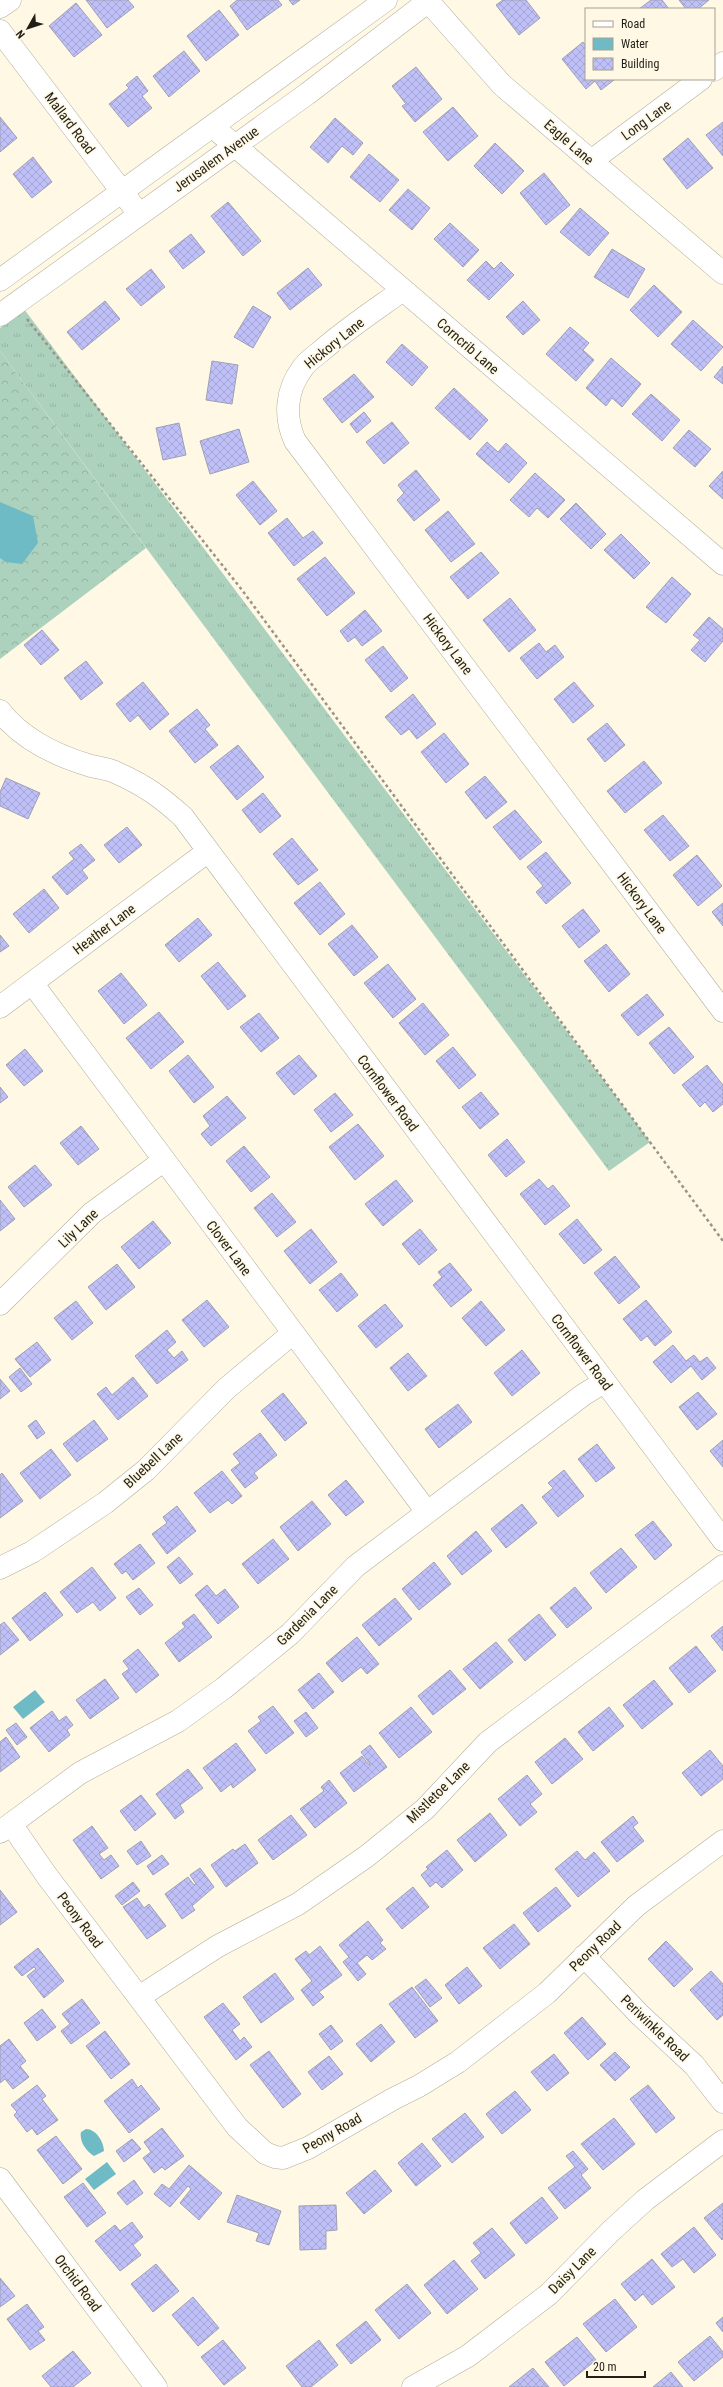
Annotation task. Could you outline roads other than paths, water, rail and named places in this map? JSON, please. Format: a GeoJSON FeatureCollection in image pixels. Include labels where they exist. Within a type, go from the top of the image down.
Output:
{"type":"FeatureCollection","features":[{"type":"Feature","properties":{"kind":"street"},"geometry":{"type":"LineString","coordinates":[[0,7],[10,0]]}},
{"type":"Feature","properties":{"kind":"street","name":"Jerusalem Avenue"},"geometry":{"type":"LineString","coordinates":[[0,280],[213,127],[386,0]]}},
{"type":"Feature","properties":{"kind":"street","name":"Jerusalem Avenue"},"geometry":{"type":"LineString","coordinates":[[7,309],[234,145],[429,1]]}},
{"type":"Feature","properties":{"kind":"street","name":"Eagle Lane"},"geometry":{"type":"LineString","coordinates":[[429,1],[502,85],[723,274]]}},
{"type":"Feature","properties":{"kind":"street","name":"Mallard Road"},"geometry":{"type":"LineString","coordinates":[[0,31],[139,214]]}},
{"type":"Feature","properties":{"kind":"street"},"geometry":{"type":"LineString","coordinates":[[715,69],[723,63]]}},
{"type":"Feature","properties":{"kind":"street","name":"Long Lane"},"geometry":{"type":"LineString","coordinates":[[591,161],[700,80]]}},
{"type":"Feature","properties":{"kind":"street","name":"Corncrib Lane"},"geometry":{"type":"LineString","coordinates":[[213,127],[723,564]]}},
{"type":"Feature","properties":{"kind":"street","name":"Hickory Lane"},"geometry":{"type":"LineString","coordinates":[[403,290],[335,339],[302,368],[292,386],[287,411],[289,427],[295,441],[723,1011]]}},
{"type":"Feature","properties":{"kind":"street","name":"Cornflower Road"},"geometry":{"type":"LineString","coordinates":[[3,722],[51,751],[88,765],[116,772],[157,793],[183,817],[723,1540]]}},
{"type":"Feature","properties":{"kind":"street","name":"Heather Lane"},"geometry":{"type":"LineString","coordinates":[[0,1007],[208,852]]}},
{"type":"Feature","properties":{"kind":"street","name":"Clover Lane"},"geometry":{"type":"LineString","coordinates":[[32,983],[427,1512]]}},
{"type":"Feature","properties":{"kind":"street","name":"Lily Lane"},"geometry":{"type":"LineString","coordinates":[[0,1304],[92,1213],[163,1160]]}},
{"type":"Feature","properties":{"kind":"street","name":"Bluebell Lane"},"geometry":{"type":"LineString","coordinates":[[0,1568],[32,1552],[105,1503],[140,1475],[227,1388],[293,1334]]}},
{"type":"Feature","properties":{"kind":"street","name":"Gardenia Lane"},"geometry":{"type":"LineString","coordinates":[[6,1828],[80,1773],[178,1721],[224,1688],[290,1634],[356,1566],[583,1395],[604,1382]]}},
{"type":"Feature","properties":{"kind":"street","name":"Mistletoe Lane"},"geometry":{"type":"LineString","coordinates":[[139,1997],[218,1946],[298,1904],[367,1856],[425,1809],[488,1742],[723,1566]]}},
{"type":"Feature","properties":{"kind":"street","name":"Peony Road"},"geometry":{"type":"LineString","coordinates":[[6,1828],[47,1876],[237,2127],[265,2153],[283,2158],[308,2148],[393,2098],[419,2086],[458,2062],[547,1993],[636,1906],[723,1841]]}},
{"type":"Feature","properties":{"kind":"street","name":"Periwinkle Road"},"geometry":{"type":"LineString","coordinates":[[584,1956],[639,2014],[694,2065],[723,2102]]}},
{"type":"Feature","properties":{"kind":"street","name":"Daisy Lane"},"geometry":{"type":"LineString","coordinates":[[413,2387],[468,2356],[549,2294],[611,2230],[645,2200],[723,2141]]}},
{"type":"Feature","properties":{"kind":"street","name":"Orchid Road"},"geometry":{"type":"LineString","coordinates":[[0,2179],[151,2385]]}},
{"type":"Feature","properties":{"kind":"water"},"geometry":{"type":"Polygon","coordinates":[[[0,502],[33,516],[38,543],[22,564],[6,562],[0,558],[0,502]]]}},
{"type":"Feature","properties":{"kind":"water"},"geometry":{"type":"Polygon","coordinates":[[[35,1690],[45,1702],[23,1719],[13,1707],[35,1690]]]}},
{"type":"Feature","properties":{"kind":"water"},"geometry":{"type":"Polygon","coordinates":[[[86,2129],[93,2131],[99,2137],[103,2144],[104,2151],[94,2156],[86,2149],[81,2139],[81,2132],[86,2129]]]}},
{"type":"Feature","properties":{"kind":"water"},"geometry":{"type":"Polygon","coordinates":[[[107,2162],[116,2174],[94,2190],[85,2179],[107,2162]]]}}]}
